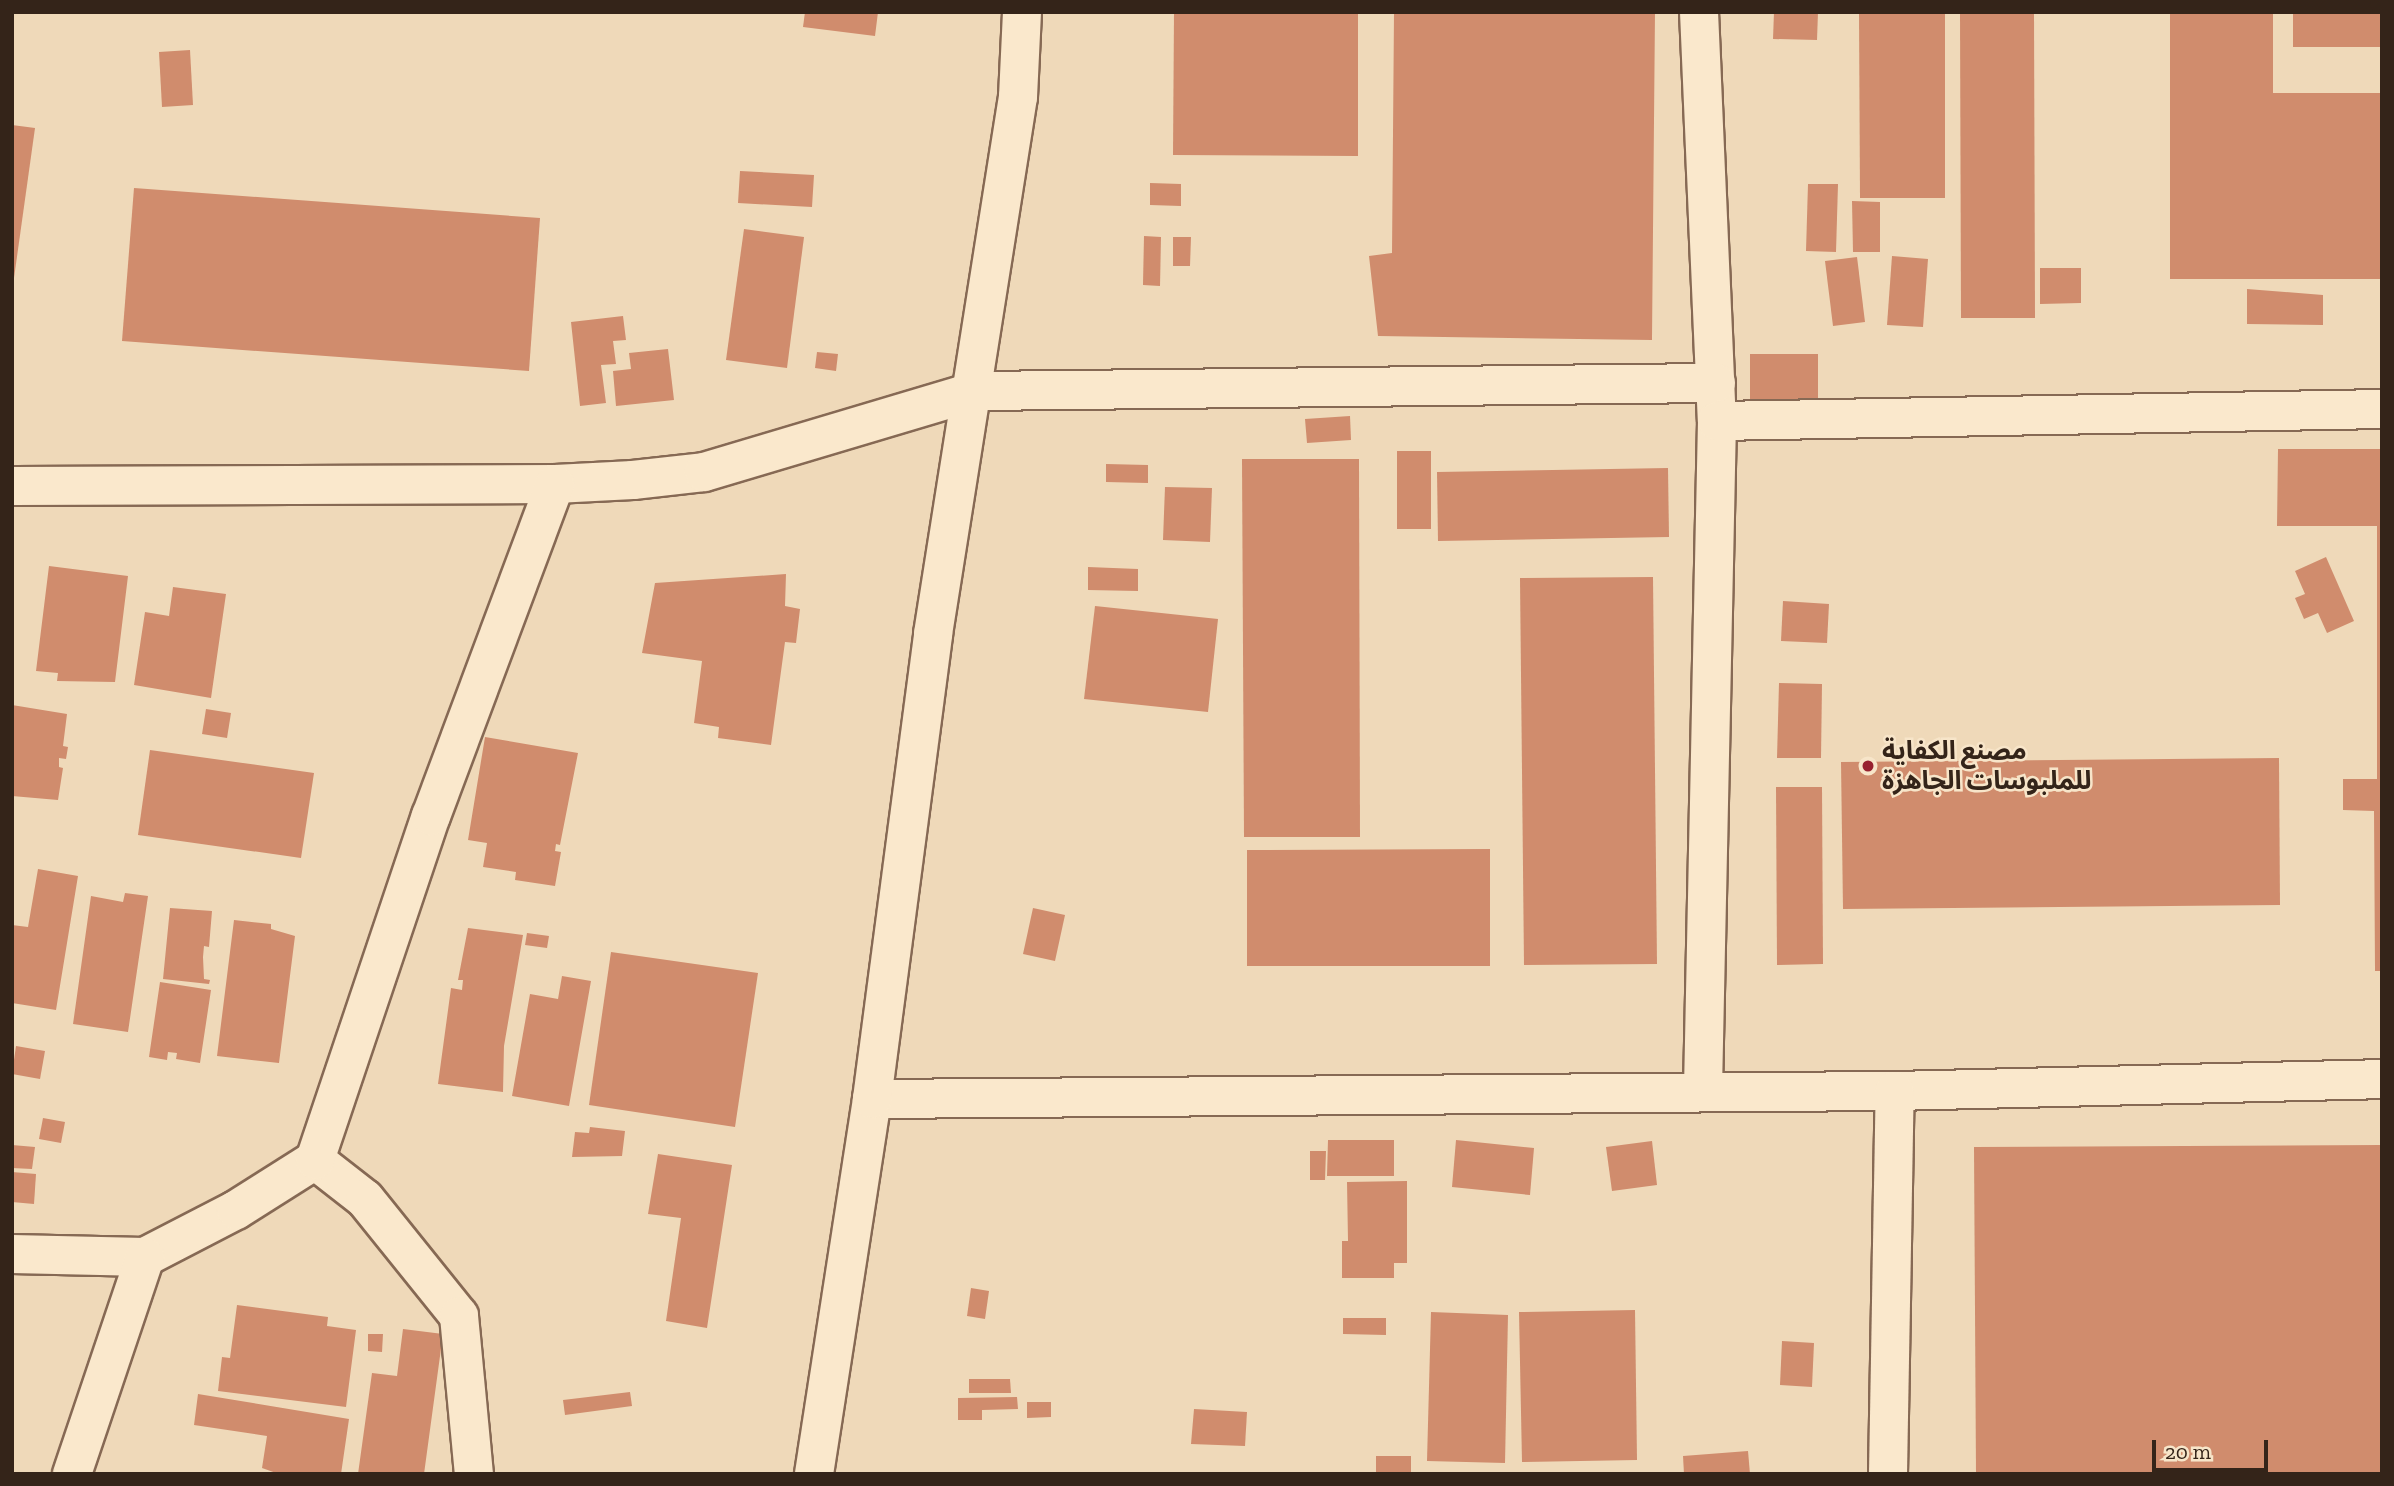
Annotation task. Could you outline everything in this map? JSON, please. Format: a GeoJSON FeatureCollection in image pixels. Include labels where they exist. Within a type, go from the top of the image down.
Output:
{"type":"FeatureCollection","features":[{"type":"Feature","properties":{"kind":"street"},"geometry":{"type":"LineString","coordinates":[[814,1474],[872,1099],[933,634],[975,391],[1018,97],[1022,12]]}},
{"type":"Feature","properties":{"kind":"street"},"geometry":{"type":"LineString","coordinates":[[1699,12],[1717,421],[1703,1089]]}},
{"type":"Feature","properties":{"kind":"street"},"geometry":{"type":"LineString","coordinates":[[12,486],[555,484],[704,472],[975,391],[1716,383]]}},
{"type":"Feature","properties":{"kind":"street"},"geometry":{"type":"LineString","coordinates":[[1717,421],[2382,409]]}},
{"type":"Feature","properties":{"kind":"street"},"geometry":{"type":"LineString","coordinates":[[12,1254],[145,1257],[236,1210],[315,1160],[431,816],[555,484]]}},
{"type":"Feature","properties":{"kind":"street"},"geometry":{"type":"LineString","coordinates":[[872,1099],[1703,1089],[1895,1091],[2382,1079]]}},
{"type":"Feature","properties":{"kind":"street"},"geometry":{"type":"LineString","coordinates":[[1888,1474],[1895,1091]]}},
{"type":"Feature","properties":{"kind":"street"},"geometry":{"type":"LineString","coordinates":[[315,1160],[365,1199],[459,1316],[474,1474]]}},
{"type":"Feature","properties":{"kind":"street"},"geometry":{"type":"LineString","coordinates":[[72,1474],[145,1257]]}},
{"type":"Feature","properties":{"kind":"building"},"geometry":{"type":"Polygon","coordinates":[[[805,12],[878,12],[875,36],[803,27],[805,12]]]}},
{"type":"Feature","properties":{"kind":"building"},"geometry":{"type":"Polygon","coordinates":[[[1174,12],[1358,12],[1358,156],[1173,155],[1174,12]]]}},
{"type":"Feature","properties":{"kind":"building"},"geometry":{"type":"Polygon","coordinates":[[[1394,12],[1655,12],[1652,340],[1378,336],[1369,256],[1392,253],[1394,12]]]}},
{"type":"Feature","properties":{"kind":"building"},"geometry":{"type":"Polygon","coordinates":[[[1774,12],[1818,12],[1817,40],[1773,39],[1774,12]]]}},
{"type":"Feature","properties":{"kind":"building"},"geometry":{"type":"Polygon","coordinates":[[[1859,12],[1945,12],[1945,198],[1860,198],[1859,12]]]}},
{"type":"Feature","properties":{"kind":"building"},"geometry":{"type":"Polygon","coordinates":[[[1960,12],[2034,12],[2035,318],[1961,318],[1960,12]]]}},
{"type":"Feature","properties":{"kind":"building"},"geometry":{"type":"Polygon","coordinates":[[[2170,12],[2273,12],[2273,93],[2382,93],[2382,279],[2170,279],[2170,12]]]}},
{"type":"Feature","properties":{"kind":"building"},"geometry":{"type":"Polygon","coordinates":[[[2293,12],[2382,12],[2382,47],[2293,47],[2293,12]]]}},
{"type":"Feature","properties":{"kind":"building"},"geometry":{"type":"Polygon","coordinates":[[[190,50],[193,105],[162,107],[159,52],[190,50]]]}},
{"type":"Feature","properties":{"kind":"building"},"geometry":{"type":"Polygon","coordinates":[[[12,125],[35,128],[14,278],[12,278],[12,125]]]}},
{"type":"Feature","properties":{"kind":"building"},"geometry":{"type":"Polygon","coordinates":[[[740,171],[814,175],[812,207],[738,203],[740,171]]]}},
{"type":"Feature","properties":{"kind":"building"},"geometry":{"type":"Polygon","coordinates":[[[1150,183],[1181,184],[1181,206],[1150,205],[1150,183]]]}},
{"type":"Feature","properties":{"kind":"building"},"geometry":{"type":"Polygon","coordinates":[[[1808,184],[1838,184],[1836,252],[1806,251],[1808,184]]]}},
{"type":"Feature","properties":{"kind":"building"},"geometry":{"type":"Polygon","coordinates":[[[134,188],[540,218],[529,371],[122,341],[134,188]]]}},
{"type":"Feature","properties":{"kind":"building"},"geometry":{"type":"Polygon","coordinates":[[[1852,201],[1880,202],[1880,252],[1853,252],[1852,201]]]}},
{"type":"Feature","properties":{"kind":"building"},"geometry":{"type":"Polygon","coordinates":[[[744,229],[804,237],[787,368],[726,360],[744,229]]]}},
{"type":"Feature","properties":{"kind":"building"},"geometry":{"type":"Polygon","coordinates":[[[1144,236],[1161,237],[1160,286],[1143,285],[1144,236]]]}},
{"type":"Feature","properties":{"kind":"building"},"geometry":{"type":"Polygon","coordinates":[[[1173,237],[1191,237],[1190,266],[1173,266],[1173,237]]]}},
{"type":"Feature","properties":{"kind":"building"},"geometry":{"type":"Polygon","coordinates":[[[1892,256],[1928,259],[1923,327],[1887,325],[1892,256]]]}},
{"type":"Feature","properties":{"kind":"building"},"geometry":{"type":"Polygon","coordinates":[[[1857,257],[1865,322],[1833,326],[1825,261],[1857,257]]]}},
{"type":"Feature","properties":{"kind":"building"},"geometry":{"type":"Polygon","coordinates":[[[2040,268],[2081,268],[2081,303],[2040,304],[2040,268]]]}},
{"type":"Feature","properties":{"kind":"building"},"geometry":{"type":"Polygon","coordinates":[[[2247,289],[2323,295],[2323,325],[2247,324],[2247,289]]]}},
{"type":"Feature","properties":{"kind":"building"},"geometry":{"type":"Polygon","coordinates":[[[623,316],[626,340],[613,341],[616,364],[601,365],[606,403],[580,406],[571,322],[623,316]]]}},
{"type":"Feature","properties":{"kind":"building"},"geometry":{"type":"Polygon","coordinates":[[[668,349],[674,400],[616,406],[613,371],[631,369],[629,353],[668,349]]]}},
{"type":"Feature","properties":{"kind":"building"},"geometry":{"type":"Polygon","coordinates":[[[817,352],[838,354],[836,371],[815,368],[817,352]]]}},
{"type":"Feature","properties":{"kind":"building"},"geometry":{"type":"Polygon","coordinates":[[[1750,354],[1818,354],[1818,412],[1750,412],[1750,354]]]}},
{"type":"Feature","properties":{"kind":"building"},"geometry":{"type":"Polygon","coordinates":[[[1350,416],[1351,440],[1307,443],[1305,419],[1350,416]]]}},
{"type":"Feature","properties":{"kind":"building"},"geometry":{"type":"Polygon","coordinates":[[[2278,449],[2382,449],[2382,971],[2375,971],[2374,811],[2343,810],[2343,779],[2377,779],[2377,526],[2277,526],[2278,449]]]}},
{"type":"Feature","properties":{"kind":"building"},"geometry":{"type":"Polygon","coordinates":[[[1397,451],[1431,451],[1431,529],[1397,529],[1397,451]]]}},
{"type":"Feature","properties":{"kind":"building"},"geometry":{"type":"Polygon","coordinates":[[[1242,459],[1359,459],[1360,837],[1244,837],[1242,459]]]}},
{"type":"Feature","properties":{"kind":"building"},"geometry":{"type":"Polygon","coordinates":[[[1106,464],[1148,465],[1148,483],[1106,482],[1106,464]]]}},
{"type":"Feature","properties":{"kind":"building"},"geometry":{"type":"Polygon","coordinates":[[[1668,468],[1669,537],[1438,541],[1437,472],[1668,468]]]}},
{"type":"Feature","properties":{"kind":"building"},"geometry":{"type":"Polygon","coordinates":[[[1165,487],[1212,488],[1210,542],[1163,540],[1165,487]]]}},
{"type":"Feature","properties":{"kind":"building"},"geometry":{"type":"Polygon","coordinates":[[[2326,557],[2354,621],[2327,633],[2318,613],[2304,619],[2295,598],[2305,594],[2295,571],[2326,557]]]}},
{"type":"Feature","properties":{"kind":"building"},"geometry":{"type":"Polygon","coordinates":[[[49,566],[128,576],[115,682],[57,681],[58,673],[36,671],[49,566]]]}},
{"type":"Feature","properties":{"kind":"building"},"geometry":{"type":"Polygon","coordinates":[[[1088,567],[1138,569],[1138,591],[1088,590],[1088,567]]]}},
{"type":"Feature","properties":{"kind":"building"},"geometry":{"type":"Polygon","coordinates":[[[786,574],[785,606],[800,609],[796,643],[785,642],[771,745],[718,738],[719,727],[694,723],[702,661],[642,653],[655,583],[786,574]]]}},
{"type":"Feature","properties":{"kind":"building"},"geometry":{"type":"Polygon","coordinates":[[[1653,577],[1657,964],[1524,965],[1520,578],[1653,577]]]}},
{"type":"Feature","properties":{"kind":"building"},"geometry":{"type":"Polygon","coordinates":[[[173,587],[226,594],[211,698],[134,685],[145,612],[169,616],[173,587]]]}},
{"type":"Feature","properties":{"kind":"building"},"geometry":{"type":"Polygon","coordinates":[[[1783,601],[1829,604],[1827,643],[1781,641],[1783,601]]]}},
{"type":"Feature","properties":{"kind":"building"},"geometry":{"type":"Polygon","coordinates":[[[1095,606],[1218,619],[1208,712],[1084,699],[1095,606]]]}},
{"type":"Feature","properties":{"kind":"building"},"geometry":{"type":"Polygon","coordinates":[[[1779,683],[1822,684],[1821,758],[1777,758],[1779,683]]]}},
{"type":"Feature","properties":{"kind":"building"},"geometry":{"type":"Polygon","coordinates":[[[12,705],[67,714],[63,746],[68,747],[66,759],[59,758],[59,767],[63,768],[58,800],[12,796],[12,705]]]}},
{"type":"Feature","properties":{"kind":"building"},"geometry":{"type":"Polygon","coordinates":[[[206,709],[231,713],[227,738],[202,734],[206,709]]]}},
{"type":"Feature","properties":{"kind":"building"},"geometry":{"type":"Polygon","coordinates":[[[485,737],[578,753],[560,845],[556,844],[555,851],[561,852],[555,886],[515,880],[516,872],[483,867],[487,843],[468,840],[485,737]]]}},
{"type":"Feature","properties":{"kind":"building"},"geometry":{"type":"Polygon","coordinates":[[[150,750],[314,773],[301,858],[138,835],[150,750]]]}},
{"type":"Feature","properties":{"kind":"building"},"geometry":{"type":"Polygon","coordinates":[[[2279,758],[2280,905],[1843,909],[1841,762],[2279,758]]]}},
{"type":"Feature","properties":{"kind":"building"},"geometry":{"type":"Polygon","coordinates":[[[1776,787],[1822,787],[1823,964],[1777,965],[1776,787]]]}},
{"type":"Feature","properties":{"kind":"building"},"geometry":{"type":"Polygon","coordinates":[[[1490,849],[1490,966],[1247,966],[1247,850],[1490,849]]]}},
{"type":"Feature","properties":{"kind":"building"},"geometry":{"type":"Polygon","coordinates":[[[38,869],[78,876],[56,1010],[12,1003],[12,925],[28,927],[38,869]]]}},
{"type":"Feature","properties":{"kind":"building"},"geometry":{"type":"Polygon","coordinates":[[[125,893],[148,896],[128,1032],[73,1024],[91,896],[123,902],[125,893]]]}},
{"type":"Feature","properties":{"kind":"building"},"geometry":{"type":"Polygon","coordinates":[[[170,908],[212,911],[209,947],[204,946],[203,957],[204,979],[210,980],[209,984],[163,979],[170,908]]]}},
{"type":"Feature","properties":{"kind":"building"},"geometry":{"type":"Polygon","coordinates":[[[1033,908],[1065,915],[1055,961],[1023,954],[1033,908]]]}},
{"type":"Feature","properties":{"kind":"building"},"geometry":{"type":"Polygon","coordinates":[[[234,920],[271,924],[271,929],[295,936],[279,1063],[217,1056],[234,920]]]}},
{"type":"Feature","properties":{"kind":"building"},"geometry":{"type":"Polygon","coordinates":[[[468,928],[523,935],[504,1046],[503,1092],[438,1084],[451,988],[462,990],[463,980],[458,980],[468,928]]]}},
{"type":"Feature","properties":{"kind":"building"},"geometry":{"type":"Polygon","coordinates":[[[527,933],[549,936],[547,948],[525,945],[527,933]]]}},
{"type":"Feature","properties":{"kind":"building"},"geometry":{"type":"Polygon","coordinates":[[[611,952],[758,973],[735,1127],[589,1105],[611,952]]]}},
{"type":"Feature","properties":{"kind":"building"},"geometry":{"type":"Polygon","coordinates":[[[562,976],[591,981],[569,1106],[512,1096],[530,994],[558,999],[562,976]]]}},
{"type":"Feature","properties":{"kind":"building"},"geometry":{"type":"Polygon","coordinates":[[[160,982],[211,990],[200,1063],[176,1059],[177,1053],[168,1052],[167,1060],[149,1057],[160,982]]]}},
{"type":"Feature","properties":{"kind":"building"},"geometry":{"type":"Polygon","coordinates":[[[16,1046],[45,1051],[40,1079],[12,1074],[16,1046]]]}},
{"type":"Feature","properties":{"kind":"building"},"geometry":{"type":"Polygon","coordinates":[[[43,1118],[65,1122],[61,1143],[39,1139],[43,1118]]]}},
{"type":"Feature","properties":{"kind":"building"},"geometry":{"type":"Polygon","coordinates":[[[590,1127],[625,1131],[622,1156],[572,1157],[575,1132],[589,1133],[590,1127]]]}},
{"type":"Feature","properties":{"kind":"building"},"geometry":{"type":"Polygon","coordinates":[[[1328,1140],[1394,1140],[1394,1176],[1327,1176],[1328,1140]]]}},
{"type":"Feature","properties":{"kind":"building"},"geometry":{"type":"Polygon","coordinates":[[[1456,1140],[1534,1148],[1530,1195],[1452,1187],[1456,1140]]]}},
{"type":"Feature","properties":{"kind":"building"},"geometry":{"type":"Polygon","coordinates":[[[1652,1141],[1657,1185],[1612,1191],[1606,1147],[1652,1141]]]}},
{"type":"Feature","properties":{"kind":"building"},"geometry":{"type":"Polygon","coordinates":[[[12,1145],[35,1147],[32,1169],[12,1168],[12,1145]]]}},
{"type":"Feature","properties":{"kind":"building"},"geometry":{"type":"Polygon","coordinates":[[[2382,1145],[2382,1474],[1976,1474],[1974,1147],[2382,1145]]]}},
{"type":"Feature","properties":{"kind":"building"},"geometry":{"type":"Polygon","coordinates":[[[1310,1151],[1326,1151],[1325,1180],[1310,1180],[1310,1151]]]}},
{"type":"Feature","properties":{"kind":"building"},"geometry":{"type":"Polygon","coordinates":[[[658,1154],[732,1165],[707,1328],[666,1321],[681,1218],[648,1214],[658,1154]]]}},
{"type":"Feature","properties":{"kind":"building"},"geometry":{"type":"Polygon","coordinates":[[[12,1172],[36,1174],[34,1204],[12,1202],[12,1172]]]}},
{"type":"Feature","properties":{"kind":"building"},"geometry":{"type":"Polygon","coordinates":[[[1407,1181],[1407,1263],[1394,1263],[1394,1278],[1342,1278],[1342,1241],[1348,1241],[1347,1182],[1407,1181]]]}},
{"type":"Feature","properties":{"kind":"building"},"geometry":{"type":"Polygon","coordinates":[[[971,1288],[989,1291],[985,1319],[967,1316],[971,1288]]]}},
{"type":"Feature","properties":{"kind":"building"},"geometry":{"type":"Polygon","coordinates":[[[237,1305],[328,1317],[327,1326],[356,1330],[346,1407],[218,1391],[222,1357],[230,1358],[237,1305]]]}},
{"type":"Feature","properties":{"kind":"building"},"geometry":{"type":"Polygon","coordinates":[[[1635,1310],[1637,1460],[1522,1462],[1519,1312],[1635,1310]]]}},
{"type":"Feature","properties":{"kind":"building"},"geometry":{"type":"Polygon","coordinates":[[[1431,1312],[1508,1315],[1505,1463],[1427,1461],[1431,1312]]]}},
{"type":"Feature","properties":{"kind":"building"},"geometry":{"type":"Polygon","coordinates":[[[1343,1318],[1386,1318],[1386,1335],[1343,1334],[1343,1318]]]}},
{"type":"Feature","properties":{"kind":"building"},"geometry":{"type":"Polygon","coordinates":[[[403,1329],[443,1334],[424,1474],[358,1474],[372,1373],[397,1376],[403,1329]]]}},
{"type":"Feature","properties":{"kind":"building"},"geometry":{"type":"Polygon","coordinates":[[[368,1334],[383,1334],[382,1352],[368,1351],[368,1334]]]}},
{"type":"Feature","properties":{"kind":"building"},"geometry":{"type":"Polygon","coordinates":[[[1782,1341],[1814,1343],[1812,1387],[1780,1385],[1782,1341]]]}},
{"type":"Feature","properties":{"kind":"building"},"geometry":{"type":"Polygon","coordinates":[[[969,1379],[1010,1379],[1011,1393],[969,1393],[969,1379]]]}},
{"type":"Feature","properties":{"kind":"building"},"geometry":{"type":"Polygon","coordinates":[[[630,1392],[632,1406],[565,1415],[563,1400],[630,1392]]]}},
{"type":"Feature","properties":{"kind":"building"},"geometry":{"type":"Polygon","coordinates":[[[198,1394],[349,1419],[341,1474],[279,1474],[262,1468],[267,1436],[194,1425],[198,1394]]]}},
{"type":"Feature","properties":{"kind":"building"},"geometry":{"type":"Polygon","coordinates":[[[1017,1397],[1018,1409],[982,1410],[982,1420],[958,1420],[958,1398],[1017,1397]]]}},
{"type":"Feature","properties":{"kind":"building"},"geometry":{"type":"Polygon","coordinates":[[[1027,1402],[1051,1402],[1051,1417],[1027,1418],[1027,1402]]]}},
{"type":"Feature","properties":{"kind":"building"},"geometry":{"type":"Polygon","coordinates":[[[1194,1409],[1247,1412],[1245,1446],[1191,1444],[1194,1409]]]}},
{"type":"Feature","properties":{"kind":"building"},"geometry":{"type":"Polygon","coordinates":[[[1748,1451],[1750,1474],[1684,1474],[1683,1456],[1748,1451]]]}},
{"type":"Feature","properties":{"kind":"building"},"geometry":{"type":"Polygon","coordinates":[[[1376,1456],[1411,1456],[1411,1474],[1376,1474],[1376,1456]]]}},
{"type":"Feature","properties":{"kind":"place","name":"مصنع الكفاية للملبوسات الجاهزة"},"geometry":{"type":"Point","coordinates":[1868,766]}}]}
